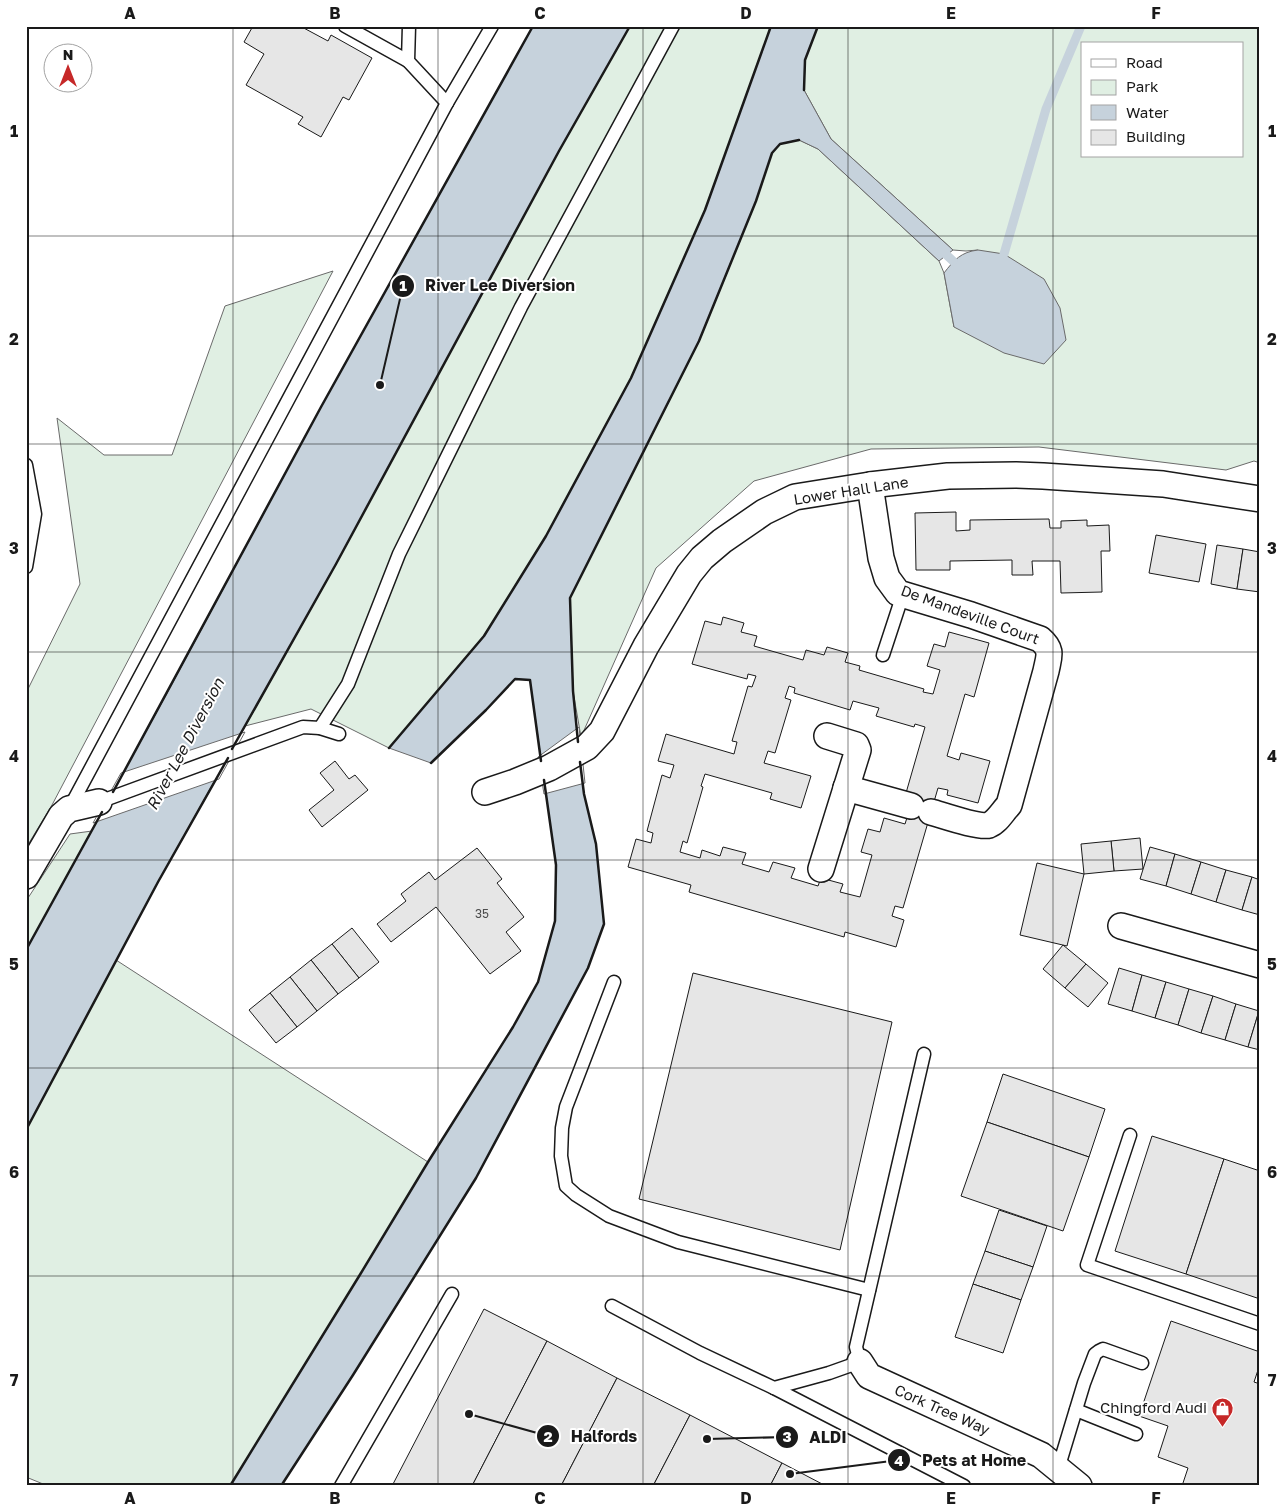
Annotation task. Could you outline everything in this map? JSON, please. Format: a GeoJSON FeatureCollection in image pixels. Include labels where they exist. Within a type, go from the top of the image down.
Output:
{"type":"FeatureCollection","features":[{"type":"Feature","properties":{"kind":"street","name":"Lower Hall Lane"},"geometry":{"type":"LineString","coordinates":[[485,792],[539,773],[587,747],[602,731],[646,646],[689,574],[702,558],[722,541],[764,512],[795,497],[870,485],[948,476],[1044,476],[1163,484],[1260,499]]}},
{"type":"Feature","properties":{"kind":"street","name":"De Mandeville Court"},"geometry":{"type":"LineString","coordinates":[[846,788],[979,825],[989,825],[1009,805],[1050,654],[1048,646],[1040,638],[898,593],[887,578],[881,558],[870,485]]}},
{"type":"Feature","properties":{"kind":"street"},"geometry":{"type":"LineString","coordinates":[[821,869],[858,750],[856,745],[827,736]]}},
{"type":"Feature","properties":{"kind":"street"},"geometry":{"type":"LineString","coordinates":[[26,876],[61,816],[69,809],[99,802]]}},
{"type":"Feature","properties":{"kind":"street"},"geometry":{"type":"LineString","coordinates":[[1121,926],[1260,965]]}},
{"type":"Feature","properties":{"kind":"street","name":"Cork Tree Way"},"geometry":{"type":"LineString","coordinates":[[860,1362],[869,1376],[1040,1455],[1079,1486]]}},
{"type":"Feature","properties":{"kind":"lane"},"geometry":{"type":"LineString","coordinates":[[345,26],[408,60],[447,103]]}},
{"type":"Feature","properties":{"kind":"lane"},"geometry":{"type":"LineString","coordinates":[[408,60],[409,26]]}},
{"type":"Feature","properties":{"kind":"lane"},"geometry":{"type":"LineString","coordinates":[[69,809],[447,103],[492,26]]}},
{"type":"Feature","properties":{"kind":"lane"},"geometry":{"type":"LineString","coordinates":[[320,728],[348,684],[399,554],[512,324],[673,26]]}},
{"type":"Feature","properties":{"kind":"lane"},"geometry":{"type":"LineString","coordinates":[[26,465],[35,514],[26,567]]}},
{"type":"Feature","properties":{"kind":"lane"},"geometry":{"type":"LineString","coordinates":[[883,655],[902,594]]}},
{"type":"Feature","properties":{"kind":"lane"},"geometry":{"type":"LineString","coordinates":[[99,802],[304,727],[320,728],[339,734]]}},
{"type":"Feature","properties":{"kind":"lane"},"geometry":{"type":"LineString","coordinates":[[614,982],[566,1107],[562,1128],[561,1156],[566,1186],[576,1195],[608,1216],[670,1239],[869,1290]]}},
{"type":"Feature","properties":{"kind":"lane"},"geometry":{"type":"LineString","coordinates":[[774,1388],[830,1374],[860,1362],[856,1347],[924,1054]]}},
{"type":"Feature","properties":{"kind":"lane"},"geometry":{"type":"LineString","coordinates":[[1130,1134],[1087,1265],[1260,1324]]}},
{"type":"Feature","properties":{"kind":"lane"},"geometry":{"type":"LineString","coordinates":[[341,1486],[452,1294]]}},
{"type":"Feature","properties":{"kind":"lane"},"geometry":{"type":"LineString","coordinates":[[612,1306],[964,1486]]}},
{"type":"Feature","properties":{"kind":"lane"},"geometry":{"type":"LineString","coordinates":[[1058,1469],[1084,1383],[1095,1354],[1103,1349],[1142,1363]]}},
{"type":"Feature","properties":{"kind":"lane"},"geometry":{"type":"LineString","coordinates":[[1076,1410],[1136,1434]]}},
{"type":"Feature","properties":{"kind":"green space"},"geometry":{"type":"Polygon","coordinates":[[[630,26],[771,26],[705,210],[631,378],[546,536],[484,636],[389,748],[311,709],[245,726],[336,564],[559,151],[630,26]]]}},
{"type":"Feature","properties":{"kind":"green space"},"geometry":{"type":"Polygon","coordinates":[[[818,26],[1260,26],[1260,463],[1254,461],[1226,470],[1039,447],[871,449],[754,481],[656,568],[581,737],[573,691],[570,598],[699,341],[756,201],[772,153],[780,144],[799,140],[818,149],[939,261],[944,273],[954,327],[978,250],[953,250],[831,139],[804,90],[805,60],[818,26]]]}},
{"type":"Feature","properties":{"kind":"green space"},"geometry":{"type":"Polygon","coordinates":[[[333,271],[52,805],[26,848],[26,693],[80,584],[57,418],[104,455],[172,455],[225,306],[333,271]]]}},
{"type":"Feature","properties":{"kind":"green space"},"geometry":{"type":"Polygon","coordinates":[[[92,831],[26,950],[26,901],[70,834],[92,831]]]}},
{"type":"Feature","properties":{"kind":"green space"},"geometry":{"type":"Polygon","coordinates":[[[116,960],[428,1162],[230,1486],[48,1486],[26,1477],[26,1130],[116,960]]]}},
{"type":"Feature","properties":{"kind":"water"},"geometry":{"type":"Polygon","coordinates":[[[533,26],[630,26],[559,151],[336,564],[158,882],[26,1130],[26,950],[321,407],[533,26]]]}},
{"type":"Feature","properties":{"kind":"water"},"geometry":{"type":"Polygon","coordinates":[[[771,26],[818,26],[805,60],[804,90],[831,139],[953,250],[939,261],[818,149],[799,140],[780,144],[772,153],[756,201],[699,341],[570,598],[573,691],[584,794],[596,844],[604,924],[588,968],[476,1178],[281,1486],[230,1486],[428,1162],[513,1027],[538,982],[555,921],[556,865],[530,680],[515,679],[431,763],[389,748],[484,636],[546,536],[631,378],[705,210],[771,26]]]}},
{"type":"Feature","properties":{"kind":"water"},"geometry":{"type":"Polygon","coordinates":[[[978,250],[1004,254],[1044,279],[1060,308],[1066,340],[1044,364],[1004,353],[954,327],[944,273],[958,257],[978,250]]]}},
{"type":"Feature","properties":{"kind":"pier"},"geometry":{"type":"Polygon","coordinates":[[[579,727],[585,783],[544,794],[538,757],[579,727]]]}},
{"type":"Feature","properties":{"kind":"pier"},"geometry":{"type":"Polygon","coordinates":[[[245,732],[219,779],[93,823],[121,773],[245,732]]]}},
{"type":"Feature","properties":{"kind":"building"},"geometry":{"type":"Polygon","coordinates":[[[253,26],[300,26],[328,41],[331,35],[372,58],[349,100],[343,97],[321,137],[298,124],[303,117],[246,85],[264,54],[244,42],[253,26]]]}},
{"type":"Feature","properties":{"kind":"building"},"geometry":{"type":"Polygon","coordinates":[[[956,512],[956,531],[970,530],[970,520],[1049,519],[1050,528],[1061,528],[1061,521],[1087,520],[1087,526],[1109,525],[1110,551],[1101,551],[1102,592],[1061,593],[1060,561],[1032,561],[1033,575],[1012,575],[1012,560],[950,561],[950,570],[916,570],[915,513],[956,512]]]}},
{"type":"Feature","properties":{"kind":"building"},"geometry":{"type":"Polygon","coordinates":[[[1156,535],[1206,544],[1199,582],[1149,573],[1156,535]]]}},
{"type":"Feature","properties":{"kind":"building"},"geometry":{"type":"Polygon","coordinates":[[[1217,545],[1243,549],[1237,589],[1211,584],[1217,545]]]}},
{"type":"Feature","properties":{"kind":"building"},"geometry":{"type":"Polygon","coordinates":[[[1243,549],[1260,552],[1260,592],[1237,589],[1243,549]]]}},
{"type":"Feature","properties":{"kind":"building"},"geometry":{"type":"Polygon","coordinates":[[[723,617],[744,623],[741,632],[757,636],[754,646],[803,660],[806,650],[824,655],[827,647],[848,653],[845,662],[860,666],[859,670],[924,689],[923,692],[933,694],[940,670],[927,666],[934,644],[945,647],[949,632],[989,643],[974,697],[965,694],[947,756],[959,760],[961,753],[990,761],[978,803],[947,795],[948,790],[938,788],[903,908],[895,906],[892,916],[904,920],[896,947],[845,932],[844,937],[689,892],[691,885],[628,867],[636,839],[651,843],[653,833],[647,831],[662,775],[670,778],[674,765],[658,761],[666,734],[734,754],[737,742],[732,741],[748,686],[752,687],[756,676],[748,674],[747,679],[692,664],[705,621],[721,625],[723,617]],[[789,686],[785,698],[791,700],[775,753],[768,751],[764,763],[811,776],[801,808],[770,799],[772,793],[705,774],[687,843],[683,841],[680,852],[700,858],[702,850],[720,856],[723,847],[746,853],[742,864],[769,872],[773,862],[795,868],[791,878],[818,886],[821,878],[843,884],[840,892],[860,897],[872,855],[861,852],[868,829],[880,832],[884,818],[905,824],[914,795],[906,793],[925,727],[915,724],[914,727],[876,716],[879,708],[853,701],[850,710],[794,693],[795,688],[789,686]]]}},
{"type":"Feature","properties":{"kind":"building"},"geometry":{"type":"Polygon","coordinates":[[[335,761],[349,779],[355,775],[368,790],[322,827],[309,810],[334,790],[320,773],[335,761]]]}},
{"type":"Feature","properties":{"kind":"building"},"geometry":{"type":"Polygon","coordinates":[[[1140,838],[1143,869],[1114,871],[1111,841],[1140,838]]]}},
{"type":"Feature","properties":{"kind":"building"},"geometry":{"type":"Polygon","coordinates":[[[1111,841],[1114,871],[1084,874],[1081,844],[1111,841]]]}},
{"type":"Feature","properties":{"kind":"building"},"geometry":{"type":"Polygon","coordinates":[[[1150,847],[1175,854],[1166,886],[1140,879],[1150,847]]]}},
{"type":"Feature","properties":{"kind":"building"},"geometry":{"type":"Polygon","coordinates":[[[477,848],[502,879],[497,883],[524,917],[506,932],[521,951],[490,974],[436,907],[391,942],[377,924],[406,901],[401,894],[429,872],[435,880],[477,848]]]}},
{"type":"Feature","properties":{"kind":"building"},"geometry":{"type":"Polygon","coordinates":[[[1175,854],[1201,862],[1191,894],[1166,886],[1175,854]]]}},
{"type":"Feature","properties":{"kind":"building"},"geometry":{"type":"Polygon","coordinates":[[[1201,862],[1226,870],[1216,902],[1191,894],[1201,862]]]}},
{"type":"Feature","properties":{"kind":"building"},"geometry":{"type":"Polygon","coordinates":[[[1037,863],[1084,874],[1067,946],[1020,935],[1037,863]]]}},
{"type":"Feature","properties":{"kind":"building"},"geometry":{"type":"Polygon","coordinates":[[[1226,870],[1252,877],[1242,910],[1216,902],[1226,870]]]}},
{"type":"Feature","properties":{"kind":"building"},"geometry":{"type":"Polygon","coordinates":[[[1252,877],[1260,880],[1260,915],[1242,910],[1252,877]]]}},
{"type":"Feature","properties":{"kind":"building"},"geometry":{"type":"Polygon","coordinates":[[[352,928],[379,962],[359,978],[332,944],[352,928]]]}},
{"type":"Feature","properties":{"kind":"building"},"geometry":{"type":"Polygon","coordinates":[[[332,944],[359,978],[338,994],[311,960],[332,944]]]}},
{"type":"Feature","properties":{"kind":"building"},"geometry":{"type":"Polygon","coordinates":[[[1063,945],[1086,964],[1065,988],[1043,969],[1063,945]]]}},
{"type":"Feature","properties":{"kind":"building"},"geometry":{"type":"Polygon","coordinates":[[[311,960],[338,994],[317,1011],[290,977],[311,960]]]}},
{"type":"Feature","properties":{"kind":"building"},"geometry":{"type":"Polygon","coordinates":[[[1086,964],[1108,983],[1088,1007],[1065,988],[1086,964]]]}},
{"type":"Feature","properties":{"kind":"building"},"geometry":{"type":"Polygon","coordinates":[[[1119,968],[1142,975],[1132,1011],[1108,1004],[1119,968]]]}},
{"type":"Feature","properties":{"kind":"building"},"geometry":{"type":"Polygon","coordinates":[[[693,973],[892,1022],[840,1250],[639,1199],[693,973]]]}},
{"type":"Feature","properties":{"kind":"building"},"geometry":{"type":"Polygon","coordinates":[[[1142,975],[1166,982],[1155,1018],[1132,1011],[1142,975]]]}},
{"type":"Feature","properties":{"kind":"building"},"geometry":{"type":"Polygon","coordinates":[[[290,977],[317,1011],[297,1027],[270,993],[290,977]]]}},
{"type":"Feature","properties":{"kind":"building"},"geometry":{"type":"Polygon","coordinates":[[[1166,982],[1189,989],[1178,1025],[1155,1018],[1166,982]]]}},
{"type":"Feature","properties":{"kind":"building"},"geometry":{"type":"Polygon","coordinates":[[[1189,989],[1213,996],[1201,1033],[1178,1025],[1189,989]]]}},
{"type":"Feature","properties":{"kind":"building"},"geometry":{"type":"Polygon","coordinates":[[[270,993],[297,1027],[276,1043],[249,1010],[270,993]]]}},
{"type":"Feature","properties":{"kind":"building"},"geometry":{"type":"Polygon","coordinates":[[[1213,996],[1236,1004],[1225,1040],[1201,1033],[1213,996]]]}},
{"type":"Feature","properties":{"kind":"building"},"geometry":{"type":"Polygon","coordinates":[[[1236,1004],[1259,1011],[1248,1047],[1225,1040],[1236,1004]]]}},
{"type":"Feature","properties":{"kind":"building"},"geometry":{"type":"Polygon","coordinates":[[[1260,1011],[1260,1050],[1248,1047],[1260,1011]]]}},
{"type":"Feature","properties":{"kind":"building"},"geometry":{"type":"Polygon","coordinates":[[[1003,1074],[1105,1109],[1089,1157],[987,1122],[1003,1074]]]}},
{"type":"Feature","properties":{"kind":"building"},"geometry":{"type":"Polygon","coordinates":[[[987,1122],[1089,1157],[1063,1231],[961,1196],[987,1122]]]}},
{"type":"Feature","properties":{"kind":"building"},"geometry":{"type":"Polygon","coordinates":[[[1152,1136],[1224,1159],[1186,1274],[1115,1251],[1152,1136]]]}},
{"type":"Feature","properties":{"kind":"building"},"geometry":{"type":"Polygon","coordinates":[[[1224,1159],[1260,1171],[1260,1299],[1186,1274],[1224,1159]]]}},
{"type":"Feature","properties":{"kind":"building"},"geometry":{"type":"Polygon","coordinates":[[[999,1210],[1047,1226],[1033,1267],[985,1251],[999,1210]]]}},
{"type":"Feature","properties":{"kind":"building"},"geometry":{"type":"Polygon","coordinates":[[[985,1251],[1033,1267],[1021,1300],[973,1284],[985,1251]]]}},
{"type":"Feature","properties":{"kind":"building"},"geometry":{"type":"Polygon","coordinates":[[[973,1284],[1021,1300],[1003,1353],[955,1337],[973,1284]]]}},
{"type":"Feature","properties":{"kind":"building"},"geometry":{"type":"Polygon","coordinates":[[[484,1309],[547,1341],[472,1486],[392,1486],[484,1309]]]}},
{"type":"Feature","properties":{"kind":"building"},"geometry":{"type":"Polygon","coordinates":[[[1171,1321],[1260,1352],[1260,1364],[1254,1382],[1260,1384],[1260,1486],[1182,1486],[1188,1468],[1158,1457],[1168,1426],[1139,1416],[1171,1321]]]}},
{"type":"Feature","properties":{"kind":"building"},"geometry":{"type":"Polygon","coordinates":[[[547,1341],[617,1378],[561,1486],[472,1486],[547,1341]]]}},
{"type":"Feature","properties":{"kind":"building"},"geometry":{"type":"Polygon","coordinates":[[[617,1378],[690,1415],[653,1486],[561,1486],[617,1378]]]}},
{"type":"Feature","properties":{"kind":"building"},"geometry":{"type":"Polygon","coordinates":[[[690,1415],[782,1463],[770,1486],[653,1486],[690,1415]]]}},
{"type":"Feature","properties":{"kind":"building"},"geometry":{"type":"Polygon","coordinates":[[[782,1463],[826,1486],[770,1486],[782,1463]]]}},
{"type":"Feature","properties":{"kind":"waterway"},"geometry":{"type":"LineString","coordinates":[[1004,254],[1046,109],[1081,26]]}},
{"type":"Feature","properties":{"kind":"waterway"},"geometry":{"type":"LineString","coordinates":[[939,248],[953,261]]}},
{"type":"Feature","properties":{"kind":"wall"},"geometry":{"type":"LineString","coordinates":[[113,792],[321,407],[533,26]]}},
{"type":"Feature","properties":{"kind":"wall"},"geometry":{"type":"LineString","coordinates":[[232,749],[336,564],[559,151],[630,26]]}},
{"type":"Feature","properties":{"kind":"wall"},"geometry":{"type":"LineString","coordinates":[[389,748],[484,636],[546,536],[631,378],[705,210],[771,26]]}},
{"type":"Feature","properties":{"kind":"wall"},"geometry":{"type":"LineString","coordinates":[[804,90],[805,60],[818,26]]}},
{"type":"Feature","properties":{"kind":"wall"},"geometry":{"type":"LineString","coordinates":[[578,742],[573,691],[570,598],[699,341],[756,201],[772,153],[780,144],[799,140]]}},
{"type":"Feature","properties":{"kind":"wall"},"geometry":{"type":"LineString","coordinates":[[431,763],[515,679],[530,680],[541,761]]}},
{"type":"Feature","properties":{"kind":"wall"},"geometry":{"type":"LineString","coordinates":[[26,1130],[158,882],[228,758]]}},
{"type":"Feature","properties":{"kind":"wall"},"geometry":{"type":"LineString","coordinates":[[281,1486],[476,1178],[588,968],[604,924],[596,844],[584,794],[580,762]]}},
{"type":"Feature","properties":{"kind":"wall"},"geometry":{"type":"LineString","coordinates":[[230,1486],[428,1162],[513,1027],[538,982],[555,921],[556,865],[544,780]]}},
{"type":"Feature","properties":{"kind":"wall"},"geometry":{"type":"LineString","coordinates":[[26,950],[102,812]]}},
{"type":"Feature","properties":{"kind":"place","name":"River Lee Diversion"},"geometry":{"type":"Point","coordinates":[380,385]}},
{"type":"Feature","properties":{"kind":"place","name":"Halfords"},"geometry":{"type":"Point","coordinates":[469,1414]}},
{"type":"Feature","properties":{"kind":"place","name":"Chingford Audi"},"geometry":{"type":"Point","coordinates":[1223,1427]}},
{"type":"Feature","properties":{"kind":"place","name":"ALDI"},"geometry":{"type":"Point","coordinates":[707,1439]}},
{"type":"Feature","properties":{"kind":"place","name":"Pets at Home"},"geometry":{"type":"Point","coordinates":[790,1474]}}]}
